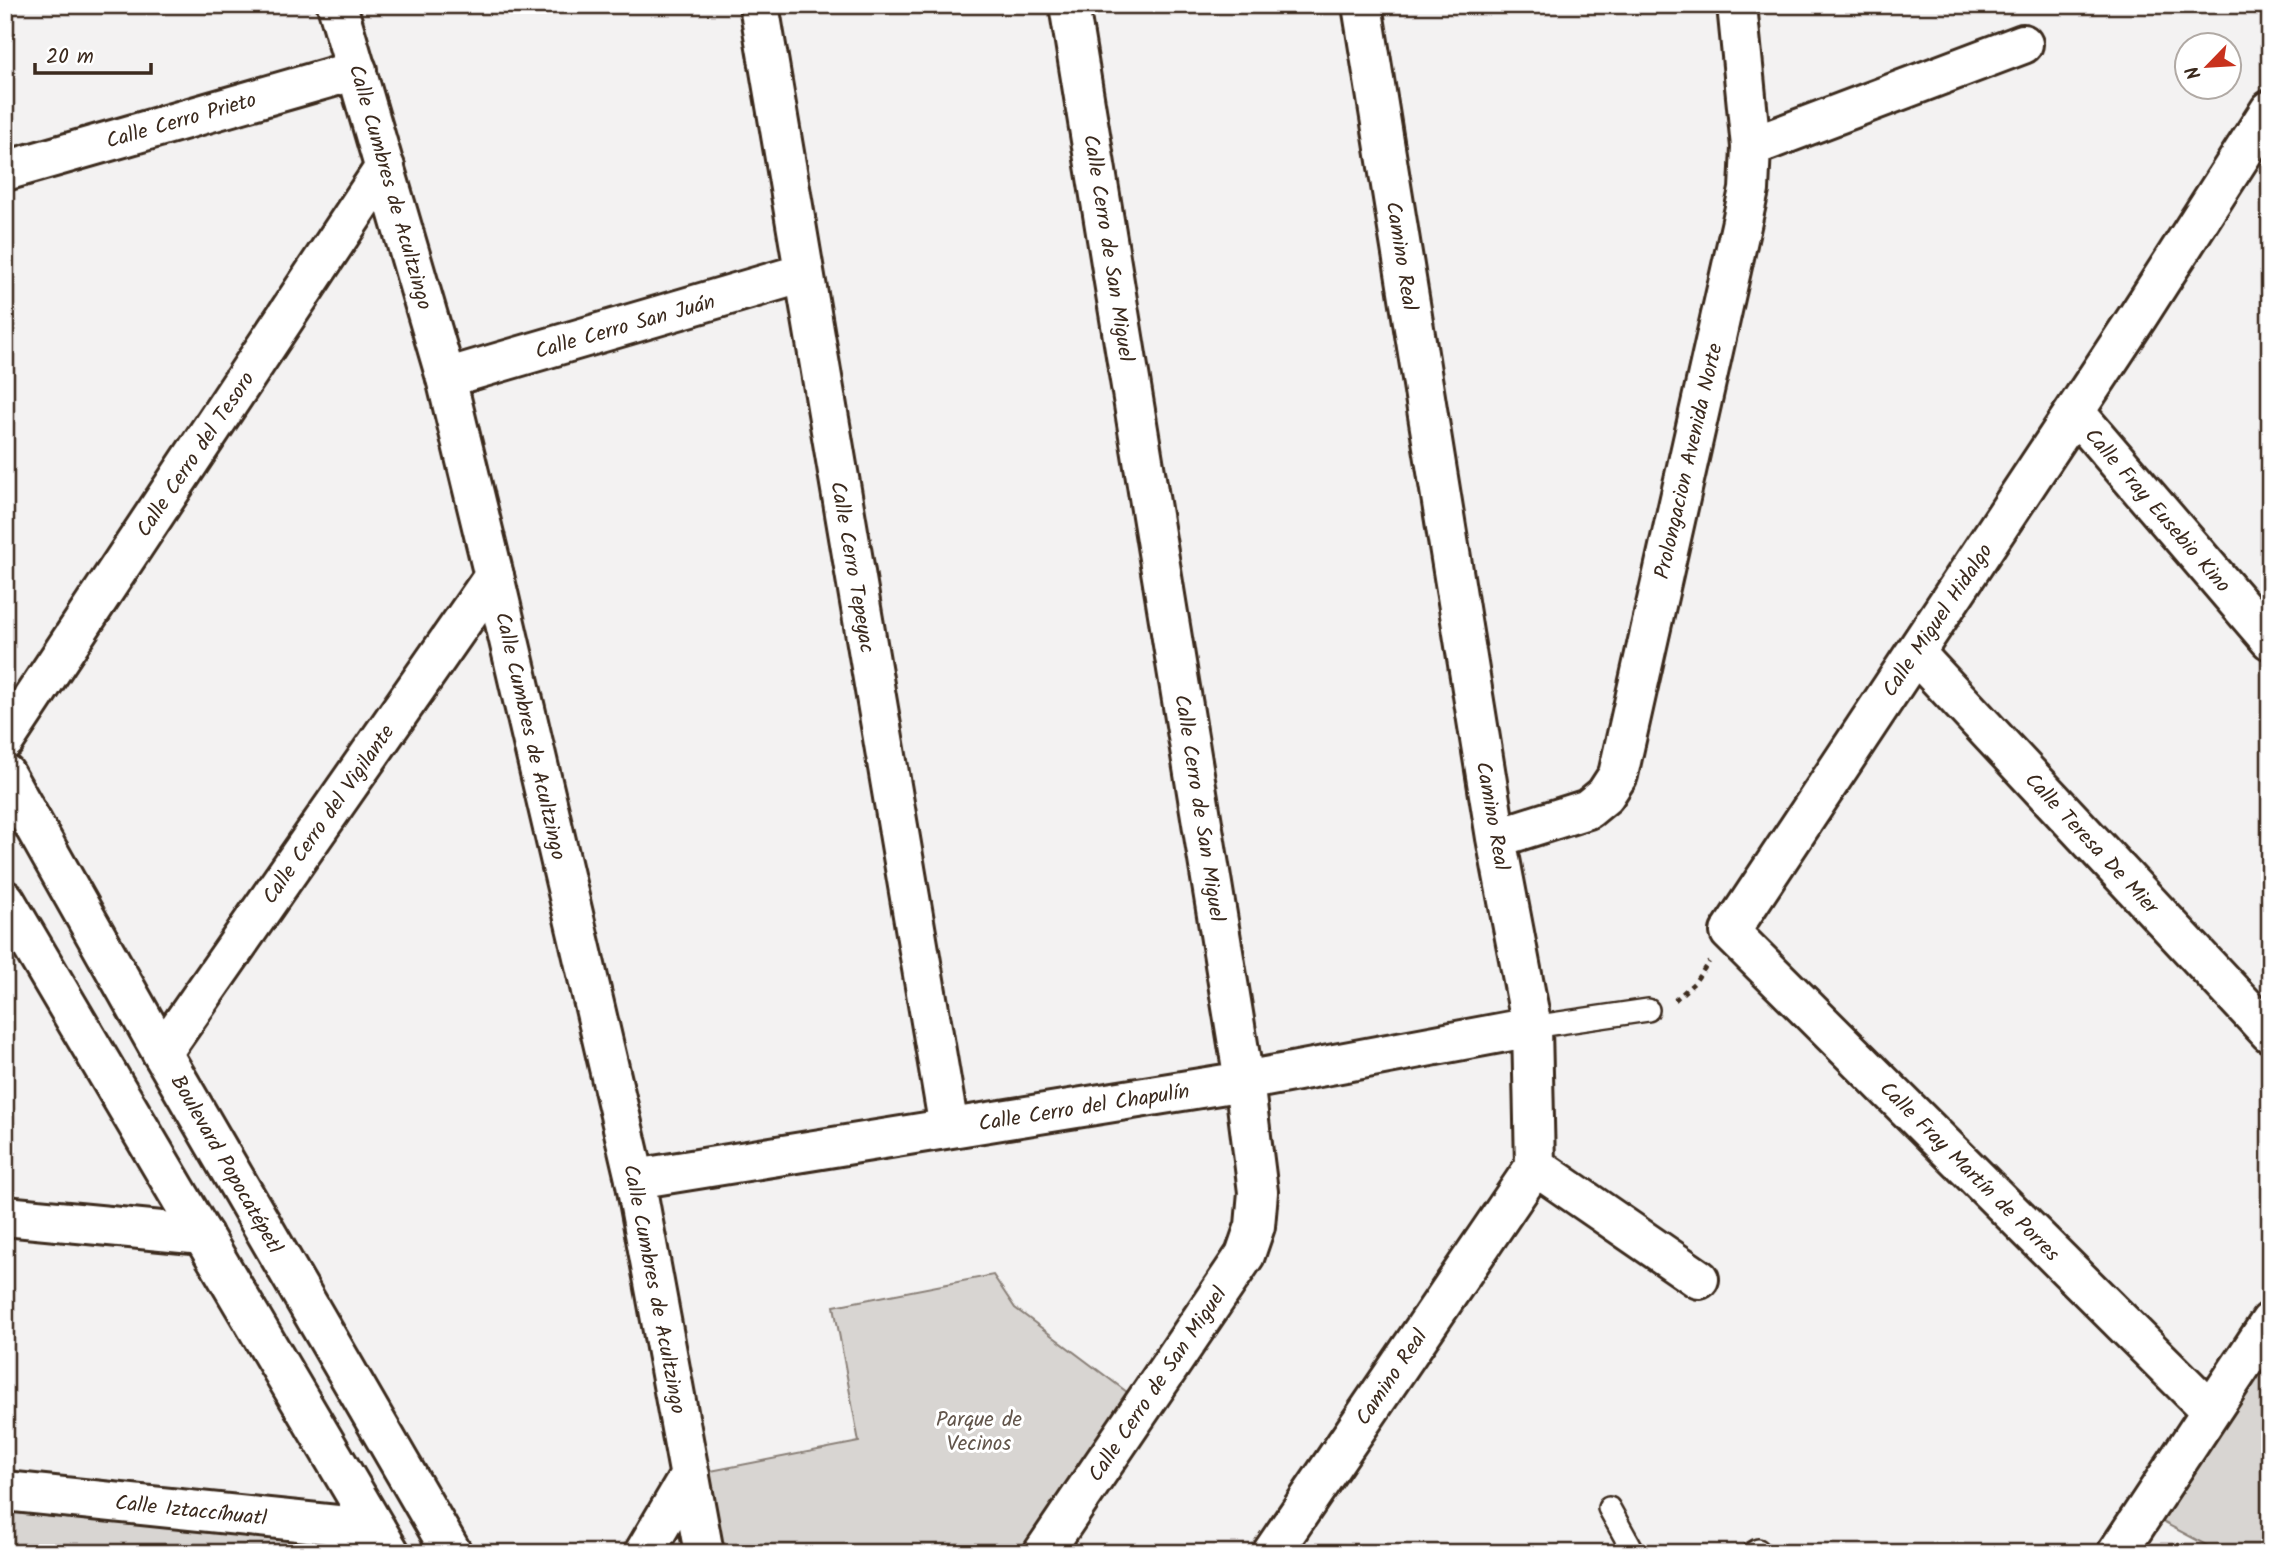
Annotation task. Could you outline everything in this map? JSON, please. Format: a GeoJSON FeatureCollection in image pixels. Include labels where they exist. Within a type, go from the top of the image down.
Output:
{"type":"FeatureCollection","features":[{"type":"Feature","properties":{"kind":"street","name":"Calle Cumbres de Acultzingo"},"geometry":{"type":"LineString","coordinates":[[337,5],[446,378],[494,576],[635,1179],[704,1553]]}},
{"type":"Feature","properties":{"kind":"street","name":"Calle Cerro Tepeyac"},"geometry":{"type":"LineString","coordinates":[[759,5],[949,1128]]}},
{"type":"Feature","properties":{"kind":"street","name":"Calle Cerro de San Miguel"},"geometry":{"type":"LineString","coordinates":[[1043,1553],[1245,1255],[1255,1226],[1258,1192],[1244,1082],[1069,5]]}},
{"type":"Feature","properties":{"kind":"street","name":"Camino Real"},"geometry":{"type":"LineString","coordinates":[[1272,1553],[1535,1166],[1532,1027],[1496,838],[1362,5]]}},
{"type":"Feature","properties":{"kind":"street","name":"Prolongacion Avenida Norte"},"geometry":{"type":"LineString","coordinates":[[1496,838],[1588,809],[1605,795],[1618,775],[1749,191],[1751,147],[1737,5]]}},
{"type":"Feature","properties":{"kind":"street"},"geometry":{"type":"LineString","coordinates":[[1751,147],[2024,44]]}},
{"type":"Feature","properties":{"kind":"street","name":"Calle Cerro Prieto"},"geometry":{"type":"LineString","coordinates":[[7,172],[357,70]]}},
{"type":"Feature","properties":{"kind":"street","name":"Calle Miguel Hidalgo"},"geometry":{"type":"LineString","coordinates":[[1730,932],[2075,412],[2270,110]]}},
{"type":"Feature","properties":{"kind":"street","name":"Calle Cerro del Tesoro"},"geometry":{"type":"LineString","coordinates":[[5,740],[385,167]]}},
{"type":"Feature","properties":{"kind":"street","name":"Calle Cerro San Juán"},"geometry":{"type":"LineString","coordinates":[[446,378],[804,273]]}},
{"type":"Feature","properties":{"kind":"street","name":"Calle Fray Eusebio Kino"},"geometry":{"type":"LineString","coordinates":[[2075,412],[2270,640]]}},
{"type":"Feature","properties":{"kind":"street","name":"Calle Cerro del Vigilante"},"geometry":{"type":"LineString","coordinates":[[162,1053],[494,576]]}},
{"type":"Feature","properties":{"kind":"street","name":"Calle Teresa De Mier"},"geometry":{"type":"LineString","coordinates":[[1915,653],[2270,1033]]}},
{"type":"Feature","properties":{"kind":"street","name":"Boulevard Popocatépetl"},"geometry":{"type":"LineString","coordinates":[[5,774],[162,1053],[452,1553]]}},
{"type":"Feature","properties":{"kind":"street"},"geometry":{"type":"LineString","coordinates":[[5,900],[19,941],[203,1235],[383,1541]]}},
{"type":"Feature","properties":{"kind":"street","name":"Calle Fray Martín de Porres"},"geometry":{"type":"LineString","coordinates":[[1730,932],[2211,1411]]}},
{"type":"Feature","properties":{"kind":"street","name":"Calle Cerro del Chapulín"},"geometry":{"type":"LineString","coordinates":[[635,1179],[1244,1082],[1532,1027]]}},
{"type":"Feature","properties":{"kind":"street"},"geometry":{"type":"LineString","coordinates":[[1535,1166],[1699,1279]]}},
{"type":"Feature","properties":{"kind":"street"},"geometry":{"type":"LineString","coordinates":[[5,1216],[203,1235]]}},
{"type":"Feature","properties":{"kind":"street"},"geometry":{"type":"LineString","coordinates":[[2117,1553],[2270,1322]]}},
{"type":"Feature","properties":{"kind":"street"},"geometry":{"type":"LineString","coordinates":[[644,1553],[690,1475]]}},
{"type":"Feature","properties":{"kind":"street","name":"Calle Iztaccíhuatl"},"geometry":{"type":"LineString","coordinates":[[5,1490],[383,1541]]}},
{"type":"Feature","properties":{"kind":"lane"},"geometry":{"type":"LineString","coordinates":[[1532,1027],[1648,1010]]}},
{"type":"Feature","properties":{"kind":"lane"},"geometry":{"type":"LineString","coordinates":[[1609,1508],[1634,1553]]}},
{"type":"Feature","properties":{"kind":"path"},"geometry":{"type":"LineString","coordinates":[[1648,1010],[1675,1000],[1694,983],[1730,932]]}},
{"type":"Feature","properties":{"kind":"green space","name":"Parque de Vecinos"},"geometry":{"type":"Polygon","coordinates":[[[993,1275],[1015,1308],[1143,1404],[1042,1553],[704,1553],[690,1475],[859,1442],[834,1306],[993,1275]]]}},
{"type":"Feature","properties":{"kind":"green space"},"geometry":{"type":"Polygon","coordinates":[[[2260,1361],[2270,1369],[2270,1553],[2221,1553],[2157,1519],[2260,1361]]]}},
{"type":"Feature","properties":{"kind":"green space"},"geometry":{"type":"Polygon","coordinates":[[[5,1491],[376,1529],[390,1553],[5,1553],[5,1491]]]}}]}
